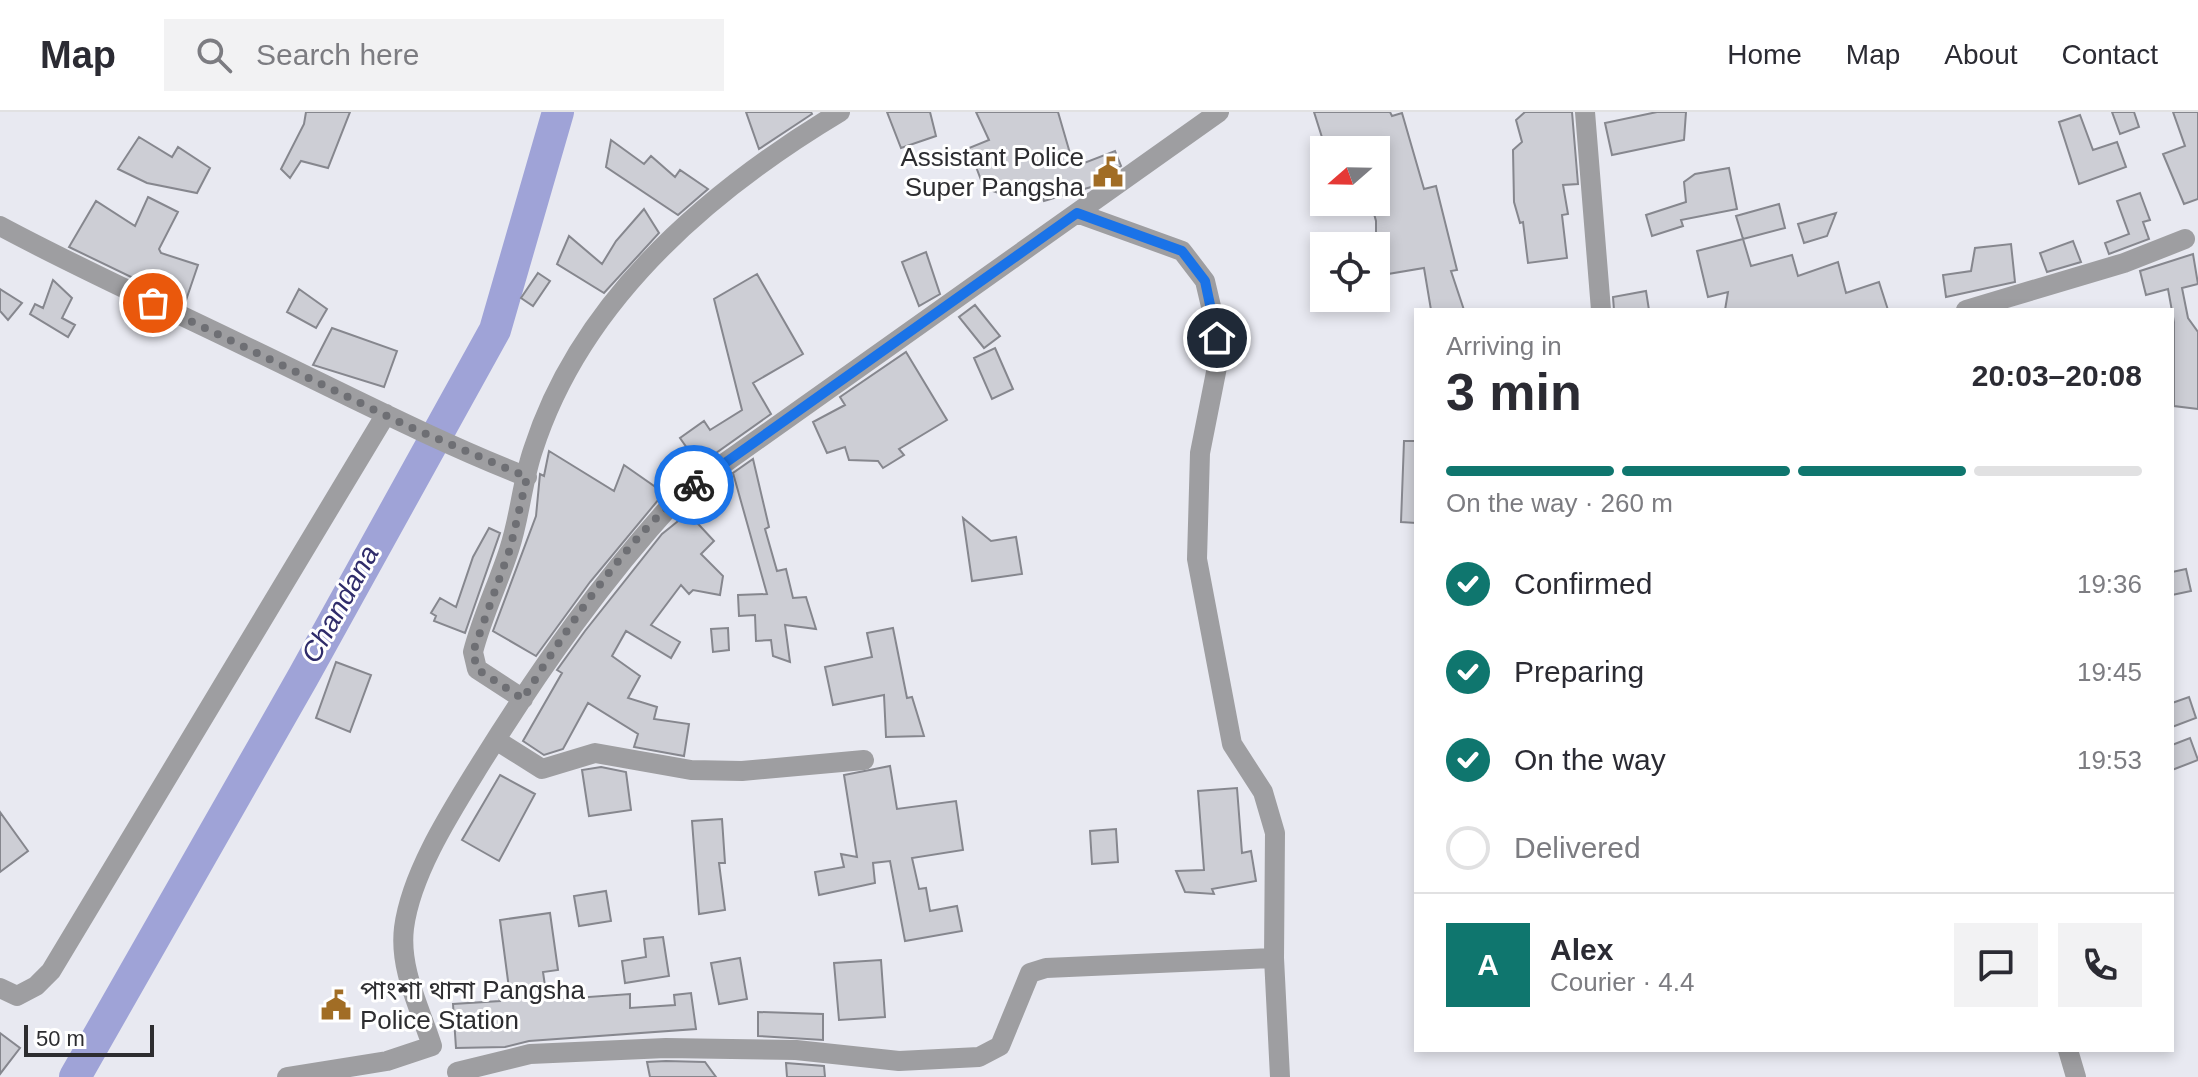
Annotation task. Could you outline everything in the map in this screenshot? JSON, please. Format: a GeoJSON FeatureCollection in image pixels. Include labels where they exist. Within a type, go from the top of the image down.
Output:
{"type":"FeatureCollection","features":[{"type":"Feature","properties":{"kind":"street"},"geometry":{"type":"LineString","coordinates":[[523,699],[477,669],[473,652],[510,549],[532,451],[551,404],[604,315],[670,239],[712,200],[840,112]]}},
{"type":"Feature","properties":{"kind":"street"},"geometry":{"type":"LineString","coordinates":[[1219,112],[681,494],[591,599],[496,740],[431,850],[407,910],[403,947],[405,966],[432,1046],[447,1057],[458,1074],[530,1054],[666,1048],[796,1050],[899,1061],[979,1057],[1000,1046],[1030,973],[1046,968],[1274,958]]}},
{"type":"Feature","properties":{"kind":"street"},"geometry":{"type":"LineString","coordinates":[[1585,112],[1601,308]]}},
{"type":"Feature","properties":{"kind":"street"},"geometry":{"type":"LineString","coordinates":[[1077,213],[1182,251],[1205,281],[1219,357],[1200,453],[1197,559],[1232,744],[1263,792],[1275,833],[1274,958],[1280,1077]]}},
{"type":"Feature","properties":{"kind":"street"},"geometry":{"type":"LineString","coordinates":[[0,226],[96,278],[410,427],[527,477]]}},
{"type":"Feature","properties":{"kind":"street"},"geometry":{"type":"LineString","coordinates":[[1973,308],[2124,263],[2185,239]]}},
{"type":"Feature","properties":{"kind":"street"},"geometry":{"type":"LineString","coordinates":[[0,988],[17,996],[51,971],[386,414]]}},
{"type":"Feature","properties":{"kind":"street"},"geometry":{"type":"LineString","coordinates":[[496,740],[542,769],[595,753],[661,767],[717,771],[864,760]]}},
{"type":"Feature","properties":{"kind":"street"},"geometry":{"type":"LineString","coordinates":[[287,1077],[387,1061],[432,1046]]}},
{"type":"Feature","properties":{"kind":"street"},"geometry":{"type":"LineString","coordinates":[[2069,1052],[2076,1077]]}},
{"type":"Feature","properties":{"kind":"building"},"geometry":{"type":"Polygon","coordinates":[[[306,112],[350,112],[328,168],[301,161],[290,178],[281,169],[304,124],[306,112]]]}},
{"type":"Feature","properties":{"kind":"building"},"geometry":{"type":"Polygon","coordinates":[[[746,112],[811,112],[812,114],[759,149],[746,112]]]}},
{"type":"Feature","properties":{"kind":"building"},"geometry":{"type":"Polygon","coordinates":[[[887,112],[930,112],[936,136],[901,148],[887,112]]]}},
{"type":"Feature","properties":{"kind":"building"},"geometry":{"type":"Polygon","coordinates":[[[976,112],[1058,112],[1074,167],[1115,151],[1121,166],[1091,187],[1044,201],[1039,184],[1007,196],[984,188],[969,148],[989,140],[976,112]]]}},
{"type":"Feature","properties":{"kind":"building"},"geometry":{"type":"Polygon","coordinates":[[[1314,112],[1390,112],[1392,116],[1402,113],[1424,189],[1436,186],[1457,270],[1451,271],[1463,308],[1431,308],[1424,268],[1390,274],[1390,232],[1376,232],[1375,216],[1390,216],[1390,136],[1322,136],[1314,112]]]}},
{"type":"Feature","properties":{"kind":"building"},"geometry":{"type":"Polygon","coordinates":[[[1525,112],[1572,112],[1578,184],[1563,185],[1568,214],[1562,215],[1567,258],[1528,263],[1523,222],[1520,223],[1514,202],[1513,150],[1522,142],[1516,120],[1525,112]]]}},
{"type":"Feature","properties":{"kind":"building"},"geometry":{"type":"Polygon","coordinates":[[[1657,112],[1686,112],[1684,140],[1612,155],[1605,123],[1657,112]]]}},
{"type":"Feature","properties":{"kind":"building"},"geometry":{"type":"Polygon","coordinates":[[[2112,112],[2134,112],[2139,127],[2120,134],[2112,112]]]}},
{"type":"Feature","properties":{"kind":"building"},"geometry":{"type":"Polygon","coordinates":[[[2173,112],[2198,112],[2198,199],[2184,204],[2163,154],[2185,146],[2173,112]]]}},
{"type":"Feature","properties":{"kind":"building"},"geometry":{"type":"Polygon","coordinates":[[[2080,115],[2093,150],[2117,142],[2126,167],[2079,184],[2059,122],[2080,115]]]}},
{"type":"Feature","properties":{"kind":"building"},"geometry":{"type":"Polygon","coordinates":[[[139,137],[172,157],[178,147],[210,168],[197,193],[147,183],[118,169],[139,137]]]}},
{"type":"Feature","properties":{"kind":"building"},"geometry":{"type":"Polygon","coordinates":[[[611,140],[644,164],[651,156],[675,177],[680,170],[708,189],[678,215],[606,167],[611,140]]]}},
{"type":"Feature","properties":{"kind":"building"},"geometry":{"type":"Polygon","coordinates":[[[1729,168],[1737,209],[1681,220],[1683,226],[1652,236],[1646,215],[1686,202],[1684,182],[1695,174],[1729,168]]]}},
{"type":"Feature","properties":{"kind":"building"},"geometry":{"type":"Polygon","coordinates":[[[2140,193],[2150,220],[2143,222],[2149,239],[2109,254],[2105,243],[2129,234],[2117,201],[2140,193]]]}},
{"type":"Feature","properties":{"kind":"building"},"geometry":{"type":"Polygon","coordinates":[[[148,197],[178,212],[159,249],[161,253],[198,265],[185,303],[69,247],[96,201],[135,226],[148,197]]]}},
{"type":"Feature","properties":{"kind":"building"},"geometry":{"type":"Polygon","coordinates":[[[1779,204],[1785,228],[1743,239],[1736,216],[1779,204]]]}},
{"type":"Feature","properties":{"kind":"building"},"geometry":{"type":"Polygon","coordinates":[[[644,209],[659,233],[604,293],[557,264],[569,236],[602,264],[616,241],[644,209]]]}},
{"type":"Feature","properties":{"kind":"building"},"geometry":{"type":"Polygon","coordinates":[[[1836,213],[1827,236],[1804,243],[1798,224],[1836,213]]]}},
{"type":"Feature","properties":{"kind":"building"},"geometry":{"type":"Polygon","coordinates":[[[1743,239],[1751,266],[1792,255],[1798,276],[1838,262],[1846,293],[1879,282],[1887,308],[1725,308],[1728,292],[1708,297],[1697,251],[1743,239]]]}},
{"type":"Feature","properties":{"kind":"building"},"geometry":{"type":"Polygon","coordinates":[[[2073,241],[2081,262],[2047,272],[2040,253],[2073,241]]]}},
{"type":"Feature","properties":{"kind":"building"},"geometry":{"type":"Polygon","coordinates":[[[2011,244],[2015,282],[1946,297],[1943,275],[1971,271],[1975,248],[2011,244]]]}},
{"type":"Feature","properties":{"kind":"building"},"geometry":{"type":"Polygon","coordinates":[[[926,252],[940,294],[919,306],[902,262],[926,252]]]}},
{"type":"Feature","properties":{"kind":"building"},"geometry":{"type":"Polygon","coordinates":[[[2193,254],[2198,284],[2182,288],[2188,318],[2198,332],[2198,409],[2174,406],[2174,308],[2171,308],[2168,289],[2146,295],[2140,271],[2193,254]]]}},
{"type":"Feature","properties":{"kind":"building"},"geometry":{"type":"Polygon","coordinates":[[[538,273],[550,281],[533,306],[521,298],[538,273]]]}},
{"type":"Feature","properties":{"kind":"building"},"geometry":{"type":"Polygon","coordinates":[[[757,274],[803,354],[753,383],[771,414],[699,465],[680,438],[704,421],[710,430],[742,410],[714,299],[757,274]]]}},
{"type":"Feature","properties":{"kind":"building"},"geometry":{"type":"Polygon","coordinates":[[[53,280],[72,298],[62,318],[75,325],[68,337],[30,314],[35,304],[43,308],[53,280]]]}},
{"type":"Feature","properties":{"kind":"building"},"geometry":{"type":"Polygon","coordinates":[[[0,289],[22,303],[8,320],[0,311],[0,289]]]}},
{"type":"Feature","properties":{"kind":"building"},"geometry":{"type":"Polygon","coordinates":[[[299,289],[327,309],[316,328],[287,312],[299,289]]]}},
{"type":"Feature","properties":{"kind":"building"},"geometry":{"type":"Polygon","coordinates":[[[1646,291],[1649,308],[1614,308],[1613,297],[1646,291]]]}},
{"type":"Feature","properties":{"kind":"building"},"geometry":{"type":"Polygon","coordinates":[[[975,305],[1000,336],[984,348],[959,317],[975,305]]]}},
{"type":"Feature","properties":{"kind":"building"},"geometry":{"type":"Polygon","coordinates":[[[332,328],[397,351],[384,387],[313,365],[332,328]]]}},
{"type":"Feature","properties":{"kind":"building"},"geometry":{"type":"Polygon","coordinates":[[[995,348],[1013,389],[992,399],[974,358],[995,348]]]}},
{"type":"Feature","properties":{"kind":"building"},"geometry":{"type":"Polygon","coordinates":[[[906,352],[947,420],[899,449],[904,455],[883,468],[878,461],[849,460],[845,447],[827,453],[813,422],[845,405],[840,397],[906,352]]]}},
{"type":"Feature","properties":{"kind":"building"},"geometry":{"type":"Polygon","coordinates":[[[1404,441],[1414,441],[1414,523],[1401,522],[1404,441]]]}},
{"type":"Feature","properties":{"kind":"building"},"geometry":{"type":"Polygon","coordinates":[[[549,451],[614,491],[624,465],[664,493],[590,582],[536,656],[493,631],[536,516],[540,474],[544,476],[549,451]]]}},
{"type":"Feature","properties":{"kind":"building"},"geometry":{"type":"Polygon","coordinates":[[[753,459],[769,527],[765,529],[777,571],[786,569],[793,598],[806,597],[816,629],[785,625],[790,662],[773,656],[771,640],[756,641],[755,615],[739,616],[738,595],[767,594],[733,473],[753,459]]]}},
{"type":"Feature","properties":{"kind":"building"},"geometry":{"type":"Polygon","coordinates":[[[688,513],[714,541],[701,554],[723,576],[720,595],[693,590],[689,594],[681,585],[651,625],[680,642],[671,658],[626,631],[612,656],[640,676],[628,698],[657,707],[654,719],[689,724],[684,756],[634,747],[638,734],[588,703],[563,749],[544,755],[523,741],[562,673],[557,670],[662,534],[688,513]]]}},
{"type":"Feature","properties":{"kind":"building"},"geometry":{"type":"Polygon","coordinates":[[[963,518],[991,541],[1016,537],[1022,574],[972,581],[963,518]]]}},
{"type":"Feature","properties":{"kind":"building"},"geometry":{"type":"Polygon","coordinates":[[[489,528],[500,533],[465,633],[434,621],[436,616],[431,613],[440,598],[456,607],[473,557],[489,528]]]}},
{"type":"Feature","properties":{"kind":"building"},"geometry":{"type":"Polygon","coordinates":[[[2186,569],[2191,591],[2174,595],[2174,572],[2186,569]]]}},
{"type":"Feature","properties":{"kind":"building"},"geometry":{"type":"Polygon","coordinates":[[[728,628],[729,650],[713,652],[711,629],[728,628]]]}},
{"type":"Feature","properties":{"kind":"building"},"geometry":{"type":"Polygon","coordinates":[[[893,628],[907,698],[912,697],[924,736],[886,737],[884,695],[833,705],[825,667],[872,657],[867,633],[893,628]]]}},
{"type":"Feature","properties":{"kind":"building"},"geometry":{"type":"Polygon","coordinates":[[[336,662],[371,675],[350,732],[316,718],[336,662]]]}},
{"type":"Feature","properties":{"kind":"building"},"geometry":{"type":"Polygon","coordinates":[[[2189,697],[2196,718],[2174,726],[2174,702],[2189,697]]]}},
{"type":"Feature","properties":{"kind":"building"},"geometry":{"type":"Polygon","coordinates":[[[2190,738],[2198,760],[2174,769],[2174,744],[2190,738]]]}},
{"type":"Feature","properties":{"kind":"building"},"geometry":{"type":"Polygon","coordinates":[[[890,766],[897,809],[956,801],[963,850],[912,858],[919,889],[926,888],[930,911],[957,906],[962,931],[905,941],[890,861],[873,863],[875,883],[819,895],[815,872],[844,867],[841,854],[857,857],[844,775],[890,766]]]}},
{"type":"Feature","properties":{"kind":"building"},"geometry":{"type":"Polygon","coordinates":[[[601,767],[626,772],[631,810],[589,816],[582,770],[601,767]]]}},
{"type":"Feature","properties":{"kind":"building"},"geometry":{"type":"Polygon","coordinates":[[[500,775],[535,794],[499,861],[462,840],[500,775]]]}},
{"type":"Feature","properties":{"kind":"building"},"geometry":{"type":"Polygon","coordinates":[[[1237,788],[1242,853],[1251,851],[1256,881],[1212,889],[1214,894],[1185,892],[1176,871],[1204,870],[1198,791],[1237,788]]]}},
{"type":"Feature","properties":{"kind":"building"},"geometry":{"type":"Polygon","coordinates":[[[0,812],[28,851],[0,872],[0,812]]]}},
{"type":"Feature","properties":{"kind":"building"},"geometry":{"type":"Polygon","coordinates":[[[722,819],[725,863],[719,863],[725,910],[699,914],[692,821],[722,819]]]}},
{"type":"Feature","properties":{"kind":"building"},"geometry":{"type":"Polygon","coordinates":[[[1116,829],[1118,862],[1092,864],[1090,831],[1116,829]]]}},
{"type":"Feature","properties":{"kind":"building"},"geometry":{"type":"Polygon","coordinates":[[[606,891],[611,921],[579,926],[574,896],[606,891]]]}},
{"type":"Feature","properties":{"kind":"building"},"geometry":{"type":"Polygon","coordinates":[[[550,913],[558,970],[543,972],[547,1000],[630,994],[630,1008],[675,1005],[674,995],[691,993],[696,1029],[529,1041],[505,1047],[456,1048],[453,1004],[500,1001],[499,997],[510,996],[500,920],[550,913]]]}},
{"type":"Feature","properties":{"kind":"building"},"geometry":{"type":"Polygon","coordinates":[[[663,937],[669,976],[625,983],[622,961],[646,957],[644,939],[663,937]]]}},
{"type":"Feature","properties":{"kind":"building"},"geometry":{"type":"Polygon","coordinates":[[[740,958],[747,999],[719,1004],[711,963],[740,958]]]}},
{"type":"Feature","properties":{"kind":"building"},"geometry":{"type":"Polygon","coordinates":[[[881,960],[885,1017],[839,1020],[834,963],[881,960]]]}},
{"type":"Feature","properties":{"kind":"building"},"geometry":{"type":"Polygon","coordinates":[[[758,1012],[823,1014],[823,1040],[758,1036],[758,1012]]]}},
{"type":"Feature","properties":{"kind":"building"},"geometry":{"type":"Polygon","coordinates":[[[0,1033],[20,1048],[0,1074],[0,1033]]]}},
{"type":"Feature","properties":{"kind":"building"},"geometry":{"type":"Polygon","coordinates":[[[647,1062],[705,1062],[716,1077],[650,1077],[647,1062]]]}},
{"type":"Feature","properties":{"kind":"building"},"geometry":{"type":"Polygon","coordinates":[[[786,1063],[824,1066],[825,1077],[787,1077],[786,1063]]]}},
{"type":"Feature","properties":{"kind":"waterway","name":"Chandana"},"geometry":{"type":"LineString","coordinates":[[75,1077],[303,677],[495,330],[558,112]]}},
{"type":"Feature","properties":{"kind":"way so far"},"geometry":{"type":"LineString","coordinates":[[153,303],[410,427],[527,477],[510,549],[480,625],[473,652],[477,669],[523,699],[591,599],[631,549],[681,494],[694,485]]}},
{"type":"Feature","properties":{"kind":"place","name":"Assistant Police Super Pangsha"},"geometry":{"type":"Point","coordinates":[1108,172]}},
{"type":"Feature","properties":{"kind":"place","name":"পাংশা থানা Pangsha Police Station"},"geometry":{"type":"Point","coordinates":[336,1005]}},
{"type":"Feature","properties":{"kind":"route"},"geometry":{"type":"LineString","coordinates":[[694,485],[1077,213],[1182,251],[1205,281],[1217,338]]}}]}
